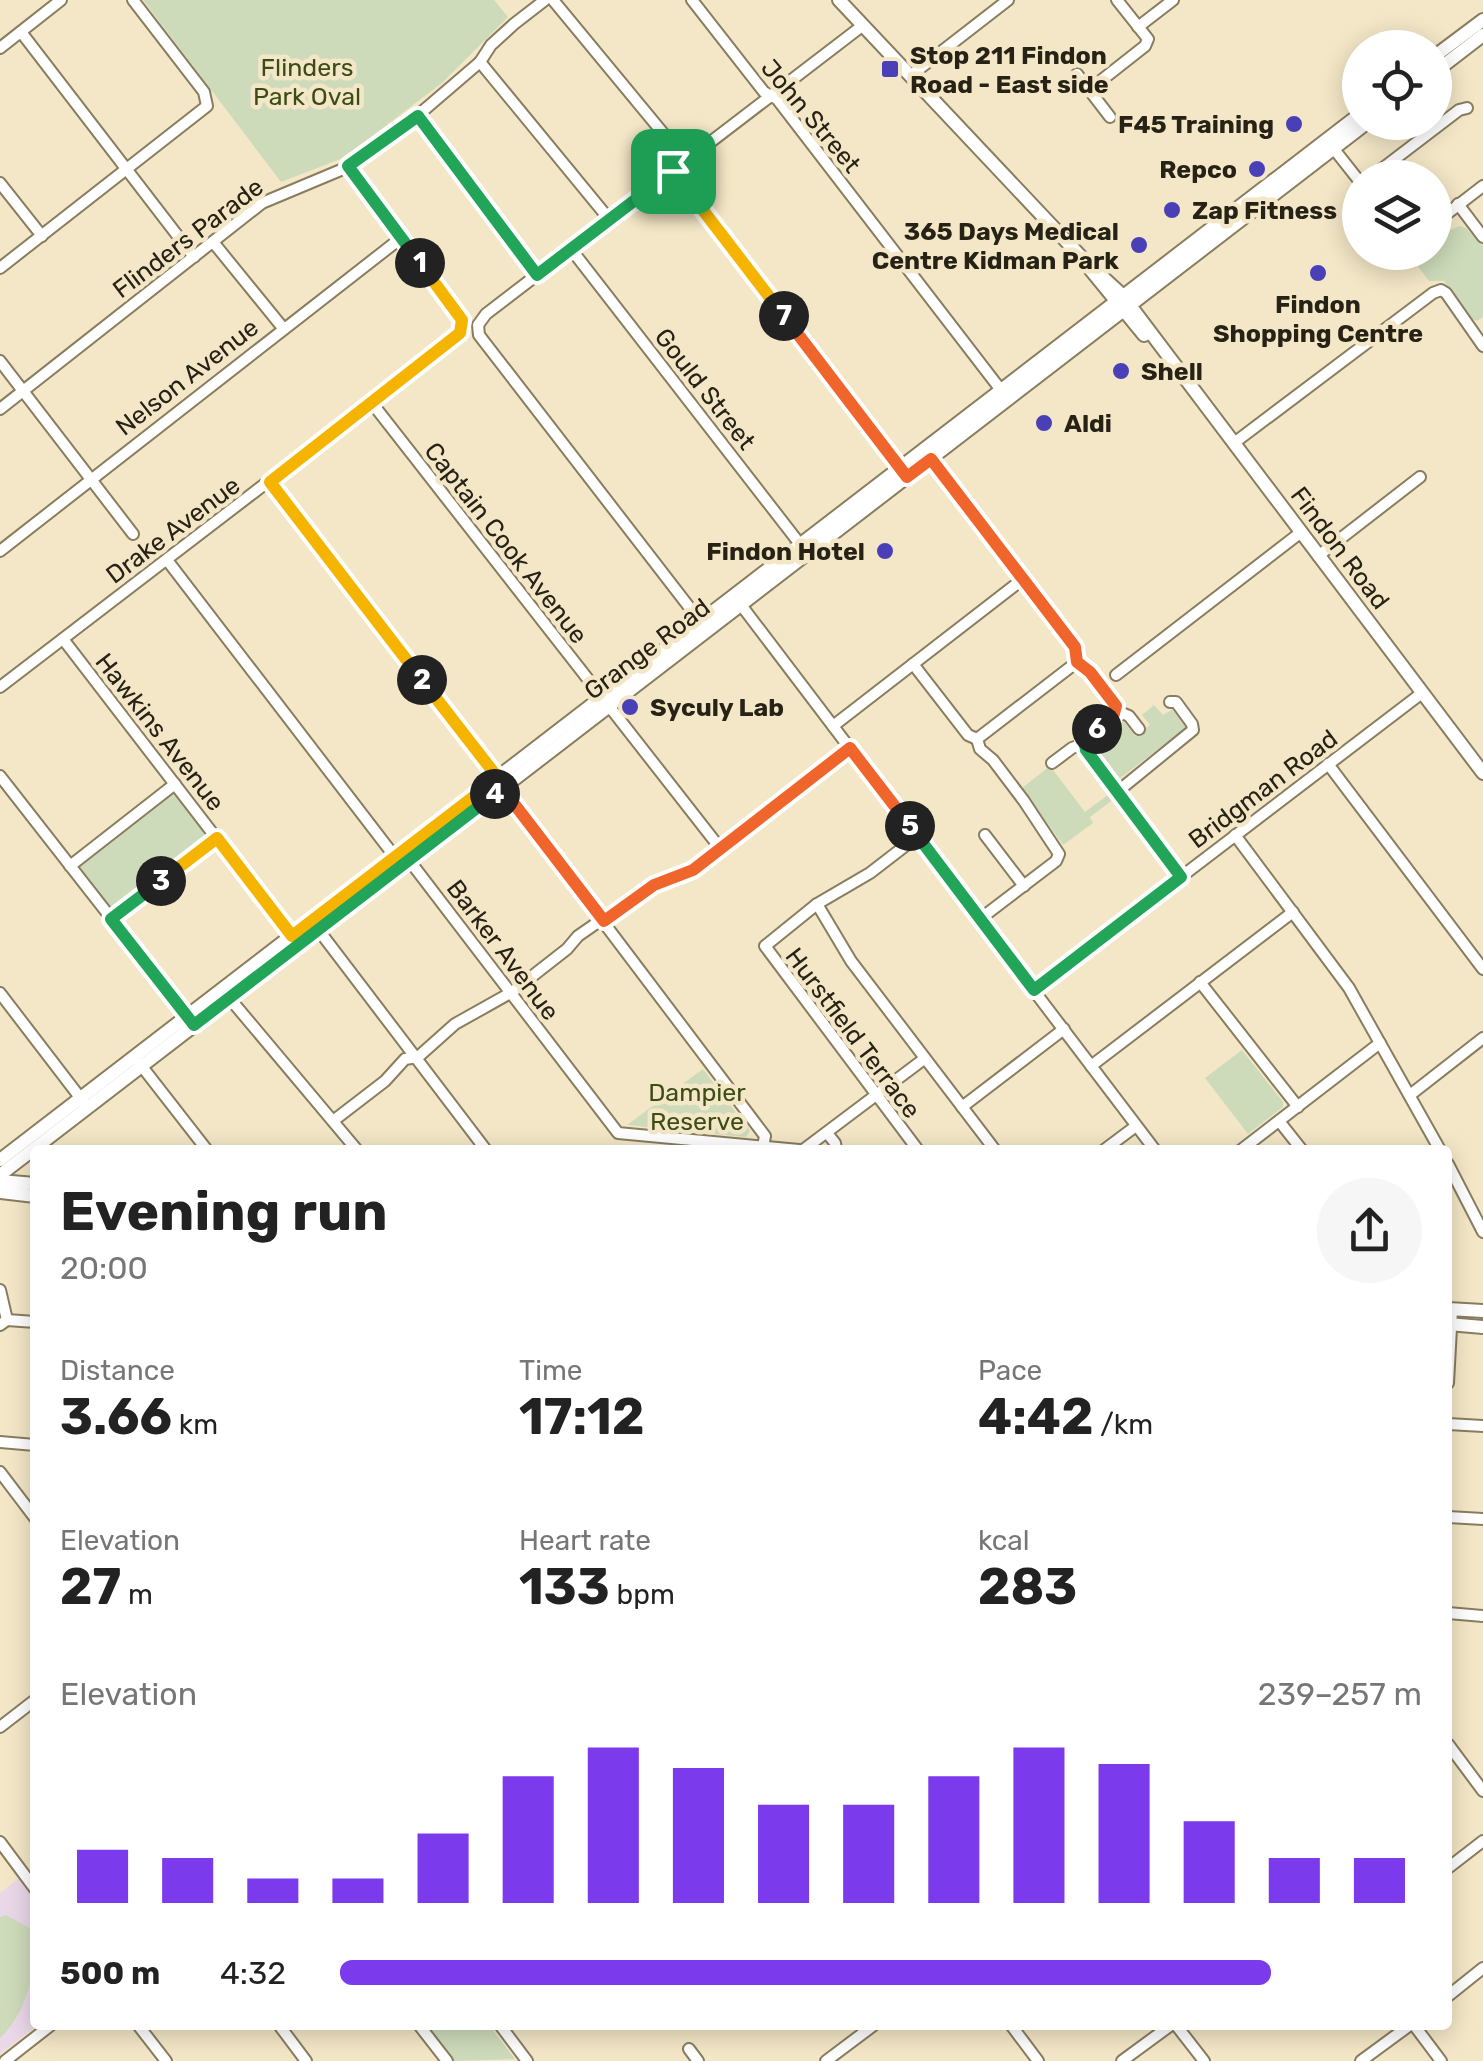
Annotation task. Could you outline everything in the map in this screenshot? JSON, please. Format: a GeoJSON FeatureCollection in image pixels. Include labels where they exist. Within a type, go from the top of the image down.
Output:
{"type":"FeatureCollection","features":[{"type":"Feature","properties":{"kind":"main road","name":"Findon Road"},"geometry":{"type":"LineString","coordinates":[[839,0],[1085,261],[1161,349],[1422,693],[1478,756],[1483,773]]}},
{"type":"Feature","properties":{"kind":"main road"},"geometry":{"type":"LineString","coordinates":[[1452,43],[1483,20]]}},
{"type":"Feature","properties":{"kind":"main road"},"geometry":{"type":"LineString","coordinates":[[1452,59],[1483,35]]}},
{"type":"Feature","properties":{"kind":"main road","name":"Grange Road"},"geometry":{"type":"LineString","coordinates":[[1330,144],[1342,132]]}},
{"type":"Feature","properties":{"kind":"main road","name":"Grange Road"},"geometry":{"type":"LineString","coordinates":[[1123,304],[1139,284],[1342,137]]}},
{"type":"Feature","properties":{"kind":"main road","name":"Grange Road"},"geometry":{"type":"LineString","coordinates":[[36,1145],[138,1061],[903,472],[1123,304],[1154,287],[1257,198]]}},
{"type":"Feature","properties":{"kind":"main road"},"geometry":{"type":"LineString","coordinates":[[1139,284],[1103,281],[1101,321],[1148,334],[1146,307],[1154,287]]}},
{"type":"Feature","properties":{"kind":"main road","name":"Grange Road"},"geometry":{"type":"LineString","coordinates":[[0,1160],[84,1103]]}},
{"type":"Feature","properties":{"kind":"main road","name":"Grange Road"},"geometry":{"type":"LineString","coordinates":[[0,1178],[30,1151]]}},
{"type":"Feature","properties":{"kind":"main road"},"geometry":{"type":"LineString","coordinates":[[16,1163],[12,1175],[18,1183]]}},
{"type":"Feature","properties":{"kind":"main road"},"geometry":{"type":"LineString","coordinates":[[0,1178],[30,1184]]}},
{"type":"Feature","properties":{"kind":"main road"},"geometry":{"type":"LineString","coordinates":[[0,1192],[30,1195]]}},
{"type":"Feature","properties":{"kind":"main road"},"geometry":{"type":"LineString","coordinates":[[1452,1309],[1483,1312]]}},
{"type":"Feature","properties":{"kind":"main road"},"geometry":{"type":"LineString","coordinates":[[1452,1324],[1483,1328]]}},
{"type":"Feature","properties":{"kind":"street"},"geometry":{"type":"LineString","coordinates":[[0,48],[61,0]]}},
{"type":"Feature","properties":{"kind":"street"},"geometry":{"type":"LineString","coordinates":[[0,268],[207,106],[204,92],[133,0]]}},
{"type":"Feature","properties":{"kind":"street","name":"Flinders Parade"},"geometry":{"type":"LineString","coordinates":[[0,409],[262,202],[348,166],[418,116],[480,62],[502,34],[545,0]]}},
{"type":"Feature","properties":{"kind":"street"},"geometry":{"type":"LineString","coordinates":[[553,0],[686,160]]}},
{"type":"Feature","properties":{"kind":"street","name":"John Street"},"geometry":{"type":"LineString","coordinates":[[692,0],[764,92],[777,99],[1005,395]]}},
{"type":"Feature","properties":{"kind":"street"},"geometry":{"type":"LineString","coordinates":[[910,76],[1008,0]]}},
{"type":"Feature","properties":{"kind":"street"},"geometry":{"type":"LineString","coordinates":[[1090,90],[1145,46],[1148,39],[1118,0]]}},
{"type":"Feature","properties":{"kind":"street"},"geometry":{"type":"LineString","coordinates":[[1138,27],[1173,0]]}},
{"type":"Feature","properties":{"kind":"street"},"geometry":{"type":"LineString","coordinates":[[704,627],[479,334],[478,325],[486,314],[862,26]]}},
{"type":"Feature","properties":{"kind":"street"},"geometry":{"type":"LineString","coordinates":[[20,32],[194,257]]}},
{"type":"Feature","properties":{"kind":"street"},"geometry":{"type":"LineString","coordinates":[[480,62],[609,219]]}},
{"type":"Feature","properties":{"kind":"street"},"geometry":{"type":"LineString","coordinates":[[1077,74],[1110,117]]}},
{"type":"Feature","properties":{"kind":"street"},"geometry":{"type":"LineString","coordinates":[[1394,160],[1467,108]]}},
{"type":"Feature","properties":{"kind":"street"},"geometry":{"type":"LineString","coordinates":[[418,116],[537,275]]}},
{"type":"Feature","properties":{"kind":"street"},"geometry":{"type":"LineString","coordinates":[[1330,144],[1343,160]]}},
{"type":"Feature","properties":{"kind":"street"},"geometry":{"type":"LineString","coordinates":[[348,166],[401,238]]}},
{"type":"Feature","properties":{"kind":"street"},"geometry":{"type":"LineString","coordinates":[[673,171],[903,472]]}},
{"type":"Feature","properties":{"kind":"street"},"geometry":{"type":"LineString","coordinates":[[0,183],[42,236]]}},
{"type":"Feature","properties":{"kind":"street"},"geometry":{"type":"LineString","coordinates":[[1452,209],[1483,186]]}},
{"type":"Feature","properties":{"kind":"street"},"geometry":{"type":"LineString","coordinates":[[1458,204],[1483,236]]}},
{"type":"Feature","properties":{"kind":"street","name":"Nelson Avenue"},"geometry":{"type":"LineString","coordinates":[[0,550],[401,238]]}},
{"type":"Feature","properties":{"kind":"street","name":"Drake Avenue"},"geometry":{"type":"LineString","coordinates":[[0,688],[458,336],[463,329],[462,320],[401,238]]}},
{"type":"Feature","properties":{"kind":"street"},"geometry":{"type":"LineString","coordinates":[[213,242],[283,328]]}},
{"type":"Feature","properties":{"kind":"street","name":"Gould Street"},"geometry":{"type":"LineString","coordinates":[[571,249],[804,549]]}},
{"type":"Feature","properties":{"kind":"street"},"geometry":{"type":"LineString","coordinates":[[1234,443],[1433,293],[1441,290],[1483,346]]}},
{"type":"Feature","properties":{"kind":"street"},"geometry":{"type":"LineString","coordinates":[[1472,332],[1483,324]]}},
{"type":"Feature","properties":{"kind":"street"},"geometry":{"type":"LineString","coordinates":[[0,361],[134,534]]}},
{"type":"Feature","properties":{"kind":"street","name":"Captain Cook Avenue"},"geometry":{"type":"LineString","coordinates":[[372,403],[720,848]]}},
{"type":"Feature","properties":{"kind":"street"},"geometry":{"type":"LineString","coordinates":[[927,454],[1075,647],[1077,662],[1090,672],[1117,711],[1129,716],[1139,729]]}},
{"type":"Feature","properties":{"kind":"street"},"geometry":{"type":"LineString","coordinates":[[1318,556],[1420,477]]}},
{"type":"Feature","properties":{"kind":"street"},"geometry":{"type":"LineString","coordinates":[[270,482],[765,1136],[764,1145]]}},
{"type":"Feature","properties":{"kind":"street"},"geometry":{"type":"LineString","coordinates":[[1116,675],[1300,533]]}},
{"type":"Feature","properties":{"kind":"street","name":"Barker Avenue"},"geometry":{"type":"LineString","coordinates":[[166,560],[512,992],[618,1133],[709,1145]]}},
{"type":"Feature","properties":{"kind":"street"},"geometry":{"type":"LineString","coordinates":[[833,726],[1022,579]]}},
{"type":"Feature","properties":{"kind":"street"},"geometry":{"type":"LineString","coordinates":[[737,601],[1151,1145]]}},
{"type":"Feature","properties":{"kind":"street","name":"Hawkins Avenue"},"geometry":{"type":"LineString","coordinates":[[63,638],[295,941]]}},
{"type":"Feature","properties":{"kind":"street"},"geometry":{"type":"LineString","coordinates":[[977,739],[1077,662]]}},
{"type":"Feature","properties":{"kind":"street"},"geometry":{"type":"LineString","coordinates":[[913,664],[968,734],[977,739],[980,749],[993,760],[1058,848],[1056,862],[980,919]]}},
{"type":"Feature","properties":{"kind":"street","name":"Bridgman Road"},"geometry":{"type":"LineString","coordinates":[[1034,990],[1422,693]]}},
{"type":"Feature","properties":{"kind":"street"},"geometry":{"type":"LineString","coordinates":[[1117,792],[1194,730],[1176,702],[1170,702]]}},
{"type":"Feature","properties":{"kind":"street"},"geometry":{"type":"LineString","coordinates":[[1052,763],[1083,744],[1117,711]]}},
{"type":"Feature","properties":{"kind":"street"},"geometry":{"type":"LineString","coordinates":[[1083,744],[1181,877]]}},
{"type":"Feature","properties":{"kind":"street"},"geometry":{"type":"LineString","coordinates":[[333,1121],[385,1081],[405,1059],[418,1057],[454,1024],[512,992],[568,950],[594,923],[604,921],[654,885],[693,870],[850,748]]}},
{"type":"Feature","properties":{"kind":"street"},"geometry":{"type":"LineString","coordinates":[[1328,764],[1483,969]]}},
{"type":"Feature","properties":{"kind":"street"},"geometry":{"type":"LineString","coordinates":[[0,776],[191,1021]]}},
{"type":"Feature","properties":{"kind":"street"},"geometry":{"type":"LineString","coordinates":[[70,866],[176,784]]}},
{"type":"Feature","properties":{"kind":"street"},"geometry":{"type":"LineString","coordinates":[[984,835],[1024,886]]}},
{"type":"Feature","properties":{"kind":"street"},"geometry":{"type":"LineString","coordinates":[[1236,835],[1349,988],[1437,1145]]}},
{"type":"Feature","properties":{"kind":"street","name":"Hurstfield Terrace"},"geometry":{"type":"LineString","coordinates":[[914,1145],[766,950],[767,942],[817,904],[870,872],[918,836]]}},
{"type":"Feature","properties":{"kind":"street"},"geometry":{"type":"LineString","coordinates":[[111,919],[217,838]]}},
{"type":"Feature","properties":{"kind":"street"},"geometry":{"type":"LineString","coordinates":[[817,904],[851,961],[991,1145]]}},
{"type":"Feature","properties":{"kind":"street"},"geometry":{"type":"LineString","coordinates":[[1091,1066],[1293,912]]}},
{"type":"Feature","properties":{"kind":"street"},"geometry":{"type":"LineString","coordinates":[[315,925],[482,1145]]}},
{"type":"Feature","properties":{"kind":"street"},"geometry":{"type":"LineString","coordinates":[[1200,982],[1298,1107]]}},
{"type":"Feature","properties":{"kind":"street"},"geometry":{"type":"LineString","coordinates":[[0,994],[84,1103]]}},
{"type":"Feature","properties":{"kind":"street"},"geometry":{"type":"LineString","coordinates":[[226,994],[354,1145]]}},
{"type":"Feature","properties":{"kind":"street"},"geometry":{"type":"LineString","coordinates":[[962,1107],[1064,1029]]}},
{"type":"Feature","properties":{"kind":"street"},"geometry":{"type":"LineString","coordinates":[[1410,1095],[1483,1038]]}},
{"type":"Feature","properties":{"kind":"street"},"geometry":{"type":"LineString","coordinates":[[1248,1145],[1380,1042]]}},
{"type":"Feature","properties":{"kind":"street","name":"Barker Avenue"},"geometry":{"type":"LineString","coordinates":[[808,1145],[924,1059]]}},
{"type":"Feature","properties":{"kind":"street"},"geometry":{"type":"LineString","coordinates":[[138,1061],[203,1145]]}},
{"type":"Feature","properties":{"kind":"street"},"geometry":{"type":"LineString","coordinates":[[1280,1121],[1298,1145]]}},
{"type":"Feature","properties":{"kind":"street"},"geometry":{"type":"LineString","coordinates":[[1111,1145],[1136,1126]]}},
{"type":"Feature","properties":{"kind":"street"},"geometry":{"type":"LineString","coordinates":[[827,1132],[835,1145]]}},
{"type":"Feature","properties":{"kind":"street"},"geometry":{"type":"LineString","coordinates":[[1452,1172],[1483,1232]]}},
{"type":"Feature","properties":{"kind":"street"},"geometry":{"type":"LineString","coordinates":[[0,1290],[3,1323],[30,1322]]}},
{"type":"Feature","properties":{"kind":"street"},"geometry":{"type":"LineString","coordinates":[[1452,1424],[1483,1426]]}},
{"type":"Feature","properties":{"kind":"street"},"geometry":{"type":"LineString","coordinates":[[0,1442],[30,1445]]}},
{"type":"Feature","properties":{"kind":"street"},"geometry":{"type":"LineString","coordinates":[[0,1472],[30,1511]]}},
{"type":"Feature","properties":{"kind":"street"},"geometry":{"type":"LineString","coordinates":[[1452,1517],[1483,1519]]}},
{"type":"Feature","properties":{"kind":"street"},"geometry":{"type":"LineString","coordinates":[[1452,1613],[1483,1616]]}},
{"type":"Feature","properties":{"kind":"street"},"geometry":{"type":"LineString","coordinates":[[0,1727],[30,1705]]}},
{"type":"Feature","properties":{"kind":"street"},"geometry":{"type":"LineString","coordinates":[[1452,1749],[1483,1791]]}},
{"type":"Feature","properties":{"kind":"street"},"geometry":{"type":"LineString","coordinates":[[1452,1865],[1483,1841]]}},
{"type":"Feature","properties":{"kind":"street"},"geometry":{"type":"LineString","coordinates":[[0,1842],[30,1882]]}},
{"type":"Feature","properties":{"kind":"street"},"geometry":{"type":"LineString","coordinates":[[1452,1993],[1483,1968]]}},
{"type":"Feature","properties":{"kind":"street"},"geometry":{"type":"LineString","coordinates":[[5,2061],[45,2030]]}},
{"type":"Feature","properties":{"kind":"street"},"geometry":{"type":"LineString","coordinates":[[142,2030],[166,2061]]}},
{"type":"Feature","properties":{"kind":"street"},"geometry":{"type":"LineString","coordinates":[[282,2030],[306,2061]]}},
{"type":"Feature","properties":{"kind":"street"},"geometry":{"type":"LineString","coordinates":[[423,2030],[447,2061]]}},
{"type":"Feature","properties":{"kind":"street"},"geometry":{"type":"LineString","coordinates":[[504,2030],[528,2061]]}},
{"type":"Feature","properties":{"kind":"street"},"geometry":{"type":"LineString","coordinates":[[826,2061],[867,2030]]}},
{"type":"Feature","properties":{"kind":"street"},"geometry":{"type":"LineString","coordinates":[[1015,2030],[1038,2061]]}},
{"type":"Feature","properties":{"kind":"street"},"geometry":{"type":"LineString","coordinates":[[1122,2061],[1167,2030]]}},
{"type":"Feature","properties":{"kind":"street"},"geometry":{"type":"LineString","coordinates":[[1178,2030],[1204,2061]]}},
{"type":"Feature","properties":{"kind":"street"},"geometry":{"type":"LineString","coordinates":[[1362,2061],[1405,2030]]}},
{"type":"Feature","properties":{"kind":"street"},"geometry":{"type":"LineString","coordinates":[[1416,2030],[1441,2061]]}},
{"type":"Feature","properties":{"kind":"street"},"geometry":{"type":"LineString","coordinates":[[689,2049],[698,2061]]}},
{"type":"Feature","properties":{"kind":"shaded area"},"geometry":{"type":"Polygon","coordinates":[[[19,1878],[30,1894],[31,2030],[0,2054],[0,1893],[19,1878]]]}},
{"type":"Feature","properties":{"kind":"green space","name":"Flinders Park Oval"},"geometry":{"type":"Polygon","coordinates":[[[143,0],[494,0],[508,17],[442,83],[343,158],[281,182],[143,0]]]}},
{"type":"Feature","properties":{"kind":"green space"},"geometry":{"type":"Polygon","coordinates":[[[1466,228],[1483,246],[1483,317],[1477,321],[1468,317],[1444,281],[1429,281],[1420,270],[1452,270],[1452,230],[1466,228]]]}},
{"type":"Feature","properties":{"kind":"green space"},"geometry":{"type":"Polygon","coordinates":[[[1154,705],[1163,715],[1173,709],[1187,727],[1119,779],[1092,747],[1093,741],[1119,722],[1124,722],[1135,736],[1150,725],[1142,715],[1154,705]]]}},
{"type":"Feature","properties":{"kind":"green space"},"geometry":{"type":"Polygon","coordinates":[[[1050,766],[1085,812],[1109,794],[1114,799],[1090,817],[1093,823],[1063,845],[1022,788],[1050,766]]]}},
{"type":"Feature","properties":{"kind":"green space"},"geometry":{"type":"Polygon","coordinates":[[[174,792],[209,837],[113,912],[78,867],[174,792]]]}},
{"type":"Feature","properties":{"kind":"green space"},"geometry":{"type":"Polygon","coordinates":[[[1242,1050],[1283,1102],[1283,1107],[1248,1134],[1205,1078],[1242,1050]]]}},
{"type":"Feature","properties":{"kind":"green space","name":"Dampier Reserve"},"geometry":{"type":"Polygon","coordinates":[[[703,1069],[750,1131],[746,1137],[627,1125],[703,1069]]]}},
{"type":"Feature","properties":{"kind":"green space"},"geometry":{"type":"Polygon","coordinates":[[[6,1915],[30,1928],[30,1981],[18,2014],[0,2038],[0,1917],[6,1915]]]}},
{"type":"Feature","properties":{"kind":"green space"},"geometry":{"type":"Polygon","coordinates":[[[431,2030],[493,2030],[515,2059],[454,2061],[431,2030]]]}},
{"type":"Feature","properties":{"kind":"place","name":"Stop 211 Findon Road - East side"},"geometry":{"type":"Point","coordinates":[890,69]}},
{"type":"Feature","properties":{"kind":"place","name":"F45 Training"},"geometry":{"type":"Point","coordinates":[1294,124]}},
{"type":"Feature","properties":{"kind":"place","name":"Repco"},"geometry":{"type":"Point","coordinates":[1257,169]}},
{"type":"Feature","properties":{"kind":"place","name":"Zap Fitness"},"geometry":{"type":"Point","coordinates":[1172,210]}},
{"type":"Feature","properties":{"kind":"place","name":"365 Days Medical Centre Kidman Park"},"geometry":{"type":"Point","coordinates":[1139,245]}},
{"type":"Feature","properties":{"kind":"place","name":"Findon Shopping Centre"},"geometry":{"type":"Point","coordinates":[1318,273]}},
{"type":"Feature","properties":{"kind":"place","name":"Shell"},"geometry":{"type":"Point","coordinates":[1121,371]}},
{"type":"Feature","properties":{"kind":"place","name":"Aldi"},"geometry":{"type":"Point","coordinates":[1044,423]}},
{"type":"Feature","properties":{"kind":"place","name":"Findon Hotel"},"geometry":{"type":"Point","coordinates":[885,551]}},
{"type":"Feature","properties":{"kind":"place","name":"Syculy Lab"},"geometry":{"type":"Point","coordinates":[630,707]}},
{"type":"Feature","properties":{"kind":"route"},"geometry":{"type":"LineString","coordinates":[[418,116],[537,275],[673,171],[907,477],[931,459],[1075,647],[1077,662],[1090,672],[1117,711],[1083,744],[1181,877],[1034,990],[850,748],[693,870],[654,885],[604,921],[502,788],[194,1025],[111,919],[217,838],[292,936],[498,778],[270,482],[463,329],[462,320],[348,166],[418,116]]}}]}
